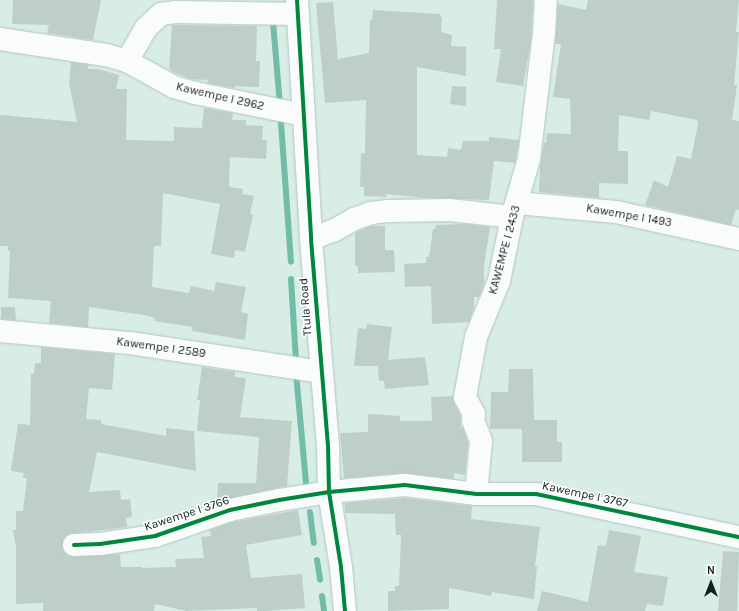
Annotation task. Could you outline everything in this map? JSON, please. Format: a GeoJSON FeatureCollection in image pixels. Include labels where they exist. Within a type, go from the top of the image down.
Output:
{"type":"FeatureCollection","features":[{"type":"Feature","properties":{"kind":"street","name":"KAWEMPE I 2433"},"geometry":{"type":"LineString","coordinates":[[476,494],[481,441],[473,420],[474,414],[466,397],[476,337],[499,281],[515,210],[529,159],[544,34],[546,0]]}},
{"type":"Feature","properties":{"kind":"street"},"geometry":{"type":"LineString","coordinates":[[127,61],[146,28],[161,14],[175,12],[297,7]]}},
{"type":"Feature","properties":{"kind":"street","name":"Ttula Road"},"geometry":{"type":"LineString","coordinates":[[297,7],[311,240],[328,445],[329,492],[341,567],[345,611]]}},
{"type":"Feature","properties":{"kind":"street","name":"Kawempe I 2962"},"geometry":{"type":"LineString","coordinates":[[0,39],[106,55],[127,61],[174,87],[195,93],[304,115]]}},
{"type":"Feature","properties":{"kind":"street","name":"Kawempe I 1493"},"geometry":{"type":"LineString","coordinates":[[311,240],[335,230],[354,219],[371,213],[388,211],[450,210],[616,212],[739,239]]}},
{"type":"Feature","properties":{"kind":"street","name":"Kawempe I 2589"},"geometry":{"type":"LineString","coordinates":[[0,331],[130,343],[321,372]]}},
{"type":"Feature","properties":{"kind":"street","name":"Kawempe I 3767"},"geometry":{"type":"LineString","coordinates":[[329,492],[405,485],[476,494],[536,494],[739,537]]}},
{"type":"Feature","properties":{"kind":"street","name":"Kawempe I 3766"},"geometry":{"type":"LineString","coordinates":[[74,545],[100,544],[155,536],[230,510],[329,492]]}},
{"type":"Feature","properties":{"kind":"building"},"geometry":{"type":"Polygon","coordinates":[[[13,0],[101,0],[93,40],[47,33],[49,25],[12,24],[13,0]]]}},
{"type":"Feature","properties":{"kind":"building"},"geometry":{"type":"Polygon","coordinates":[[[497,0],[533,0],[531,41],[523,86],[496,82],[501,49],[494,49],[497,0]]]}},
{"type":"Feature","properties":{"kind":"building"},"geometry":{"type":"Polygon","coordinates":[[[588,0],[739,0],[736,32],[739,32],[734,85],[737,85],[732,120],[739,121],[739,210],[736,209],[731,225],[645,205],[654,180],[668,187],[677,156],[691,159],[698,124],[697,120],[651,111],[649,120],[619,115],[618,151],[628,151],[628,184],[599,183],[599,198],[539,192],[540,166],[547,133],[571,134],[570,99],[553,97],[561,44],[555,44],[558,4],[586,10],[588,0]]]}},
{"type":"Feature","properties":{"kind":"building"},"geometry":{"type":"Polygon","coordinates":[[[333,2],[338,59],[369,53],[370,20],[372,20],[373,10],[440,14],[442,19],[441,32],[452,35],[451,46],[466,47],[466,76],[417,67],[417,155],[447,157],[448,148],[461,150],[463,141],[489,141],[489,137],[519,140],[515,163],[494,161],[489,200],[427,198],[386,194],[386,197],[364,196],[364,187],[360,187],[361,153],[365,153],[366,100],[325,103],[316,3],[333,2]]]}},
{"type":"Feature","properties":{"kind":"building"},"geometry":{"type":"Polygon","coordinates":[[[172,25],[257,26],[256,61],[260,61],[259,87],[235,86],[235,88],[207,83],[208,80],[191,79],[171,71],[171,69],[169,69],[172,25]]]}},
{"type":"Feature","properties":{"kind":"building"},"geometry":{"type":"Polygon","coordinates":[[[71,62],[89,65],[88,69],[98,69],[119,75],[116,89],[127,89],[126,140],[174,141],[174,127],[202,128],[204,108],[233,113],[232,120],[246,120],[246,125],[263,126],[262,140],[267,140],[266,159],[230,157],[229,187],[243,189],[242,194],[254,196],[250,214],[253,215],[245,252],[235,250],[234,258],[211,254],[220,204],[163,193],[161,246],[154,246],[152,287],[189,293],[191,286],[214,291],[216,282],[246,287],[241,312],[248,314],[245,340],[192,331],[193,327],[154,321],[155,318],[144,315],[89,307],[88,327],[49,323],[51,301],[8,298],[10,251],[8,251],[8,246],[0,246],[0,115],[77,122],[69,83],[71,62]]]}},
{"type":"Feature","properties":{"kind":"building"},"geometry":{"type":"Polygon","coordinates":[[[452,86],[466,87],[466,106],[450,104],[452,86]]]}},
{"type":"Feature","properties":{"kind":"building"},"geometry":{"type":"Polygon","coordinates":[[[464,224],[490,227],[484,266],[484,284],[479,297],[474,297],[474,308],[469,322],[432,324],[431,286],[405,287],[404,264],[426,263],[426,257],[429,257],[433,229],[435,229],[436,225],[464,224]]]}},
{"type":"Feature","properties":{"kind":"building"},"geometry":{"type":"Polygon","coordinates":[[[371,226],[385,226],[385,250],[394,250],[395,272],[358,273],[358,266],[355,266],[355,233],[371,226]]]}},
{"type":"Feature","properties":{"kind":"building"},"geometry":{"type":"Polygon","coordinates":[[[1,307],[15,307],[16,320],[1,319],[1,307]]]}},
{"type":"Feature","properties":{"kind":"building"},"geometry":{"type":"Polygon","coordinates":[[[367,324],[392,327],[388,360],[425,357],[429,385],[385,389],[384,381],[379,381],[378,366],[354,366],[358,328],[366,329],[367,324]]]}},
{"type":"Feature","properties":{"kind":"building"},"geometry":{"type":"Polygon","coordinates":[[[41,347],[115,354],[112,390],[89,388],[86,419],[101,420],[101,424],[166,436],[166,428],[194,431],[196,471],[97,452],[89,492],[120,490],[121,500],[130,499],[132,517],[126,518],[127,527],[68,534],[63,540],[62,546],[64,552],[69,556],[74,557],[120,554],[121,567],[176,567],[175,559],[204,558],[201,537],[211,536],[210,530],[233,522],[298,510],[302,535],[246,545],[251,578],[302,574],[305,608],[264,611],[257,611],[257,608],[186,611],[155,604],[154,611],[43,611],[43,603],[16,604],[16,547],[13,530],[16,530],[16,511],[23,511],[27,478],[23,478],[24,473],[11,471],[18,424],[30,425],[31,374],[34,374],[35,363],[41,363],[41,347]]]}},
{"type":"Feature","properties":{"kind":"building"},"geometry":{"type":"Polygon","coordinates":[[[202,367],[235,372],[235,377],[246,378],[240,417],[292,421],[287,486],[217,501],[218,483],[256,483],[259,437],[197,431],[200,400],[197,400],[202,367]]]}},
{"type":"Feature","properties":{"kind":"building"},"geometry":{"type":"Polygon","coordinates":[[[509,369],[533,369],[534,420],[557,420],[557,442],[562,442],[562,462],[522,462],[522,429],[490,429],[491,392],[508,392],[509,369]]]}},
{"type":"Feature","properties":{"kind":"building"},"geometry":{"type":"Polygon","coordinates":[[[453,396],[454,403],[460,414],[461,428],[463,428],[468,443],[465,475],[454,473],[454,479],[404,473],[344,478],[340,433],[368,432],[368,414],[400,416],[400,421],[432,421],[431,397],[453,396]]]}},
{"type":"Feature","properties":{"kind":"building"},"geometry":{"type":"Polygon","coordinates":[[[405,498],[472,506],[471,519],[540,527],[535,566],[537,566],[534,599],[492,592],[491,596],[449,588],[449,609],[388,611],[388,591],[395,591],[395,586],[399,586],[401,535],[396,535],[395,514],[345,513],[345,503],[405,498]]]}},
{"type":"Feature","properties":{"kind":"building"},"geometry":{"type":"Polygon","coordinates":[[[609,530],[641,536],[634,572],[668,577],[663,606],[647,604],[645,611],[537,611],[542,591],[588,602],[598,545],[606,546],[609,530]]]}},
{"type":"Feature","properties":{"kind":"building"},"geometry":{"type":"Polygon","coordinates":[[[723,551],[739,552],[737,611],[718,611],[723,551]]]}},
{"type":"Feature","properties":{"kind":"waterway"},"geometry":{"type":"LineString","coordinates":[[273,22],[280,106]]}},
{"type":"Feature","properties":{"kind":"waterway"},"geometry":{"type":"LineString","coordinates":[[281,123],[291,262]]}},
{"type":"Feature","properties":{"kind":"waterway"},"geometry":{"type":"LineString","coordinates":[[291,279],[296,360],[292,359]]}},
{"type":"Feature","properties":{"kind":"waterway"},"geometry":{"type":"LineString","coordinates":[[296,373],[307,493]]}},
{"type":"Feature","properties":{"kind":"waterway"},"geometry":{"type":"LineString","coordinates":[[310,512],[314,543]]}},
{"type":"Feature","properties":{"kind":"waterway"},"geometry":{"type":"LineString","coordinates":[[317,560],[320,580]]}},
{"type":"Feature","properties":{"kind":"waterway"},"geometry":{"type":"LineString","coordinates":[[322,596],[324,611]]}},
{"type":"Feature","properties":{"kind":"cycle path"},"geometry":{"type":"LineString","coordinates":[[297,0],[311,239],[328,445],[329,492],[341,567],[345,611]]}},
{"type":"Feature","properties":{"kind":"cycle path"},"geometry":{"type":"LineString","coordinates":[[74,545],[100,544],[155,536],[230,510],[279,500],[329,492],[405,485],[476,494],[536,494],[739,537]]}}]}
